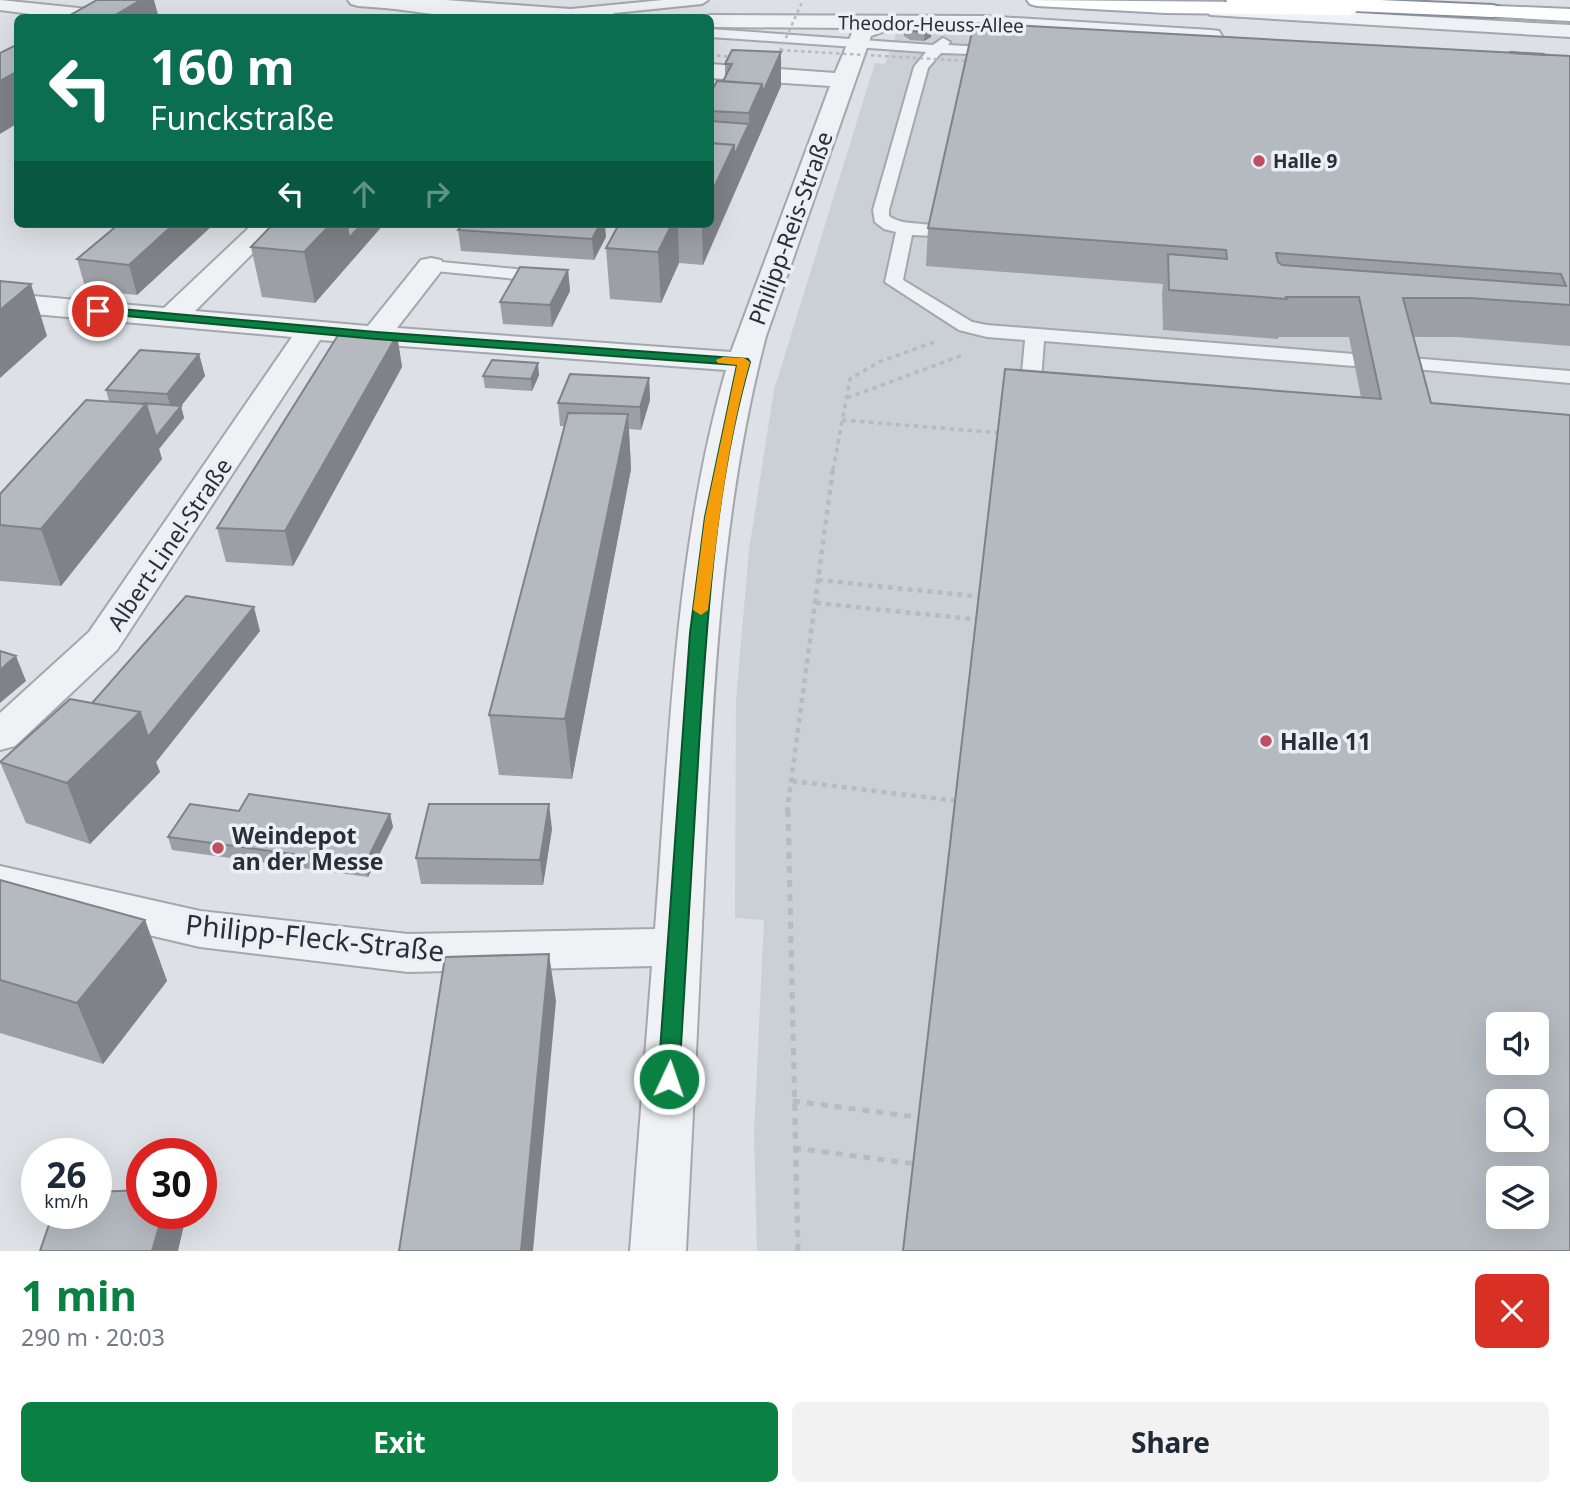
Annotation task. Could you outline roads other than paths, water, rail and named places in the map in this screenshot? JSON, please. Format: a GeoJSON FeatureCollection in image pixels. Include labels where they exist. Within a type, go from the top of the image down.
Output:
{"type":"FeatureCollection","features":[{"type":"Feature","properties":{"kind":"main road","name":"Theodor-Heuss-Allee"},"geometry":{"type":"LineString","coordinates":[[1037,0],[1166,7],[1493,11]]}},
{"type":"Feature","properties":{"kind":"main road","name":"Theodor-Heuss-Allee"},"geometry":{"type":"LineString","coordinates":[[1236,0],[1570,15]]}},
{"type":"Feature","properties":{"kind":"main road"},"geometry":{"type":"LineString","coordinates":[[1468,0],[1570,5]]}},
{"type":"Feature","properties":{"kind":"street"},"geometry":{"type":"LineString","coordinates":[[358,0],[561,14],[603,14]]}},
{"type":"Feature","properties":{"kind":"street"},"geometry":{"type":"LineString","coordinates":[[0,5],[81,14]]}},
{"type":"Feature","properties":{"kind":"street","name":"Theodor-Heuss-Allee"},"geometry":{"type":"LineString","coordinates":[[1166,7],[1570,31]]}},
{"type":"Feature","properties":{"kind":"street"},"geometry":{"type":"LineString","coordinates":[[714,71],[854,54],[890,22]]}},
{"type":"Feature","properties":{"kind":"street","name":"Theodor-Heuss-Allee"},"geometry":{"type":"LineString","coordinates":[[714,23],[982,22],[1080,34],[1226,43]]}},
{"type":"Feature","properties":{"kind":"street","name":"Philipp-Reis-Straße"},"geometry":{"type":"LineString","coordinates":[[658,1251],[694,677],[712,517],[744,362],[854,54]]}},
{"type":"Feature","properties":{"kind":"street"},"geometry":{"type":"LineString","coordinates":[[171,318],[265,228]]}},
{"type":"Feature","properties":{"kind":"street"},"geometry":{"type":"LineString","coordinates":[[376,336],[431,266]]}},
{"type":"Feature","properties":{"kind":"street"},"geometry":{"type":"LineString","coordinates":[[0,302],[376,336],[744,362]]}},
{"type":"Feature","properties":{"kind":"street","name":"Albert-Linel-Straße"},"geometry":{"type":"LineString","coordinates":[[0,736],[103,641],[312,330]]}},
{"type":"Feature","properties":{"kind":"street","name":"Philipp-Fleck-Straße"},"geometry":{"type":"LineString","coordinates":[[0,883],[200,929],[408,953],[676,947]]}},
{"type":"Feature","properties":{"kind":"lane"},"geometry":{"type":"LineString","coordinates":[[358,0],[468,14]]}},
{"type":"Feature","properties":{"kind":"lane"},"geometry":{"type":"LineString","coordinates":[[603,14],[625,0]]}},
{"type":"Feature","properties":{"kind":"lane"},"geometry":{"type":"LineString","coordinates":[[603,14],[702,0]]}},
{"type":"Feature","properties":{"kind":"lane"},"geometry":{"type":"LineString","coordinates":[[714,24],[854,54],[1014,25]]}},
{"type":"Feature","properties":{"kind":"lane"},"geometry":{"type":"LineString","coordinates":[[714,34],[854,54],[936,49],[1010,51],[978,42],[977,39],[990,35]]}},
{"type":"Feature","properties":{"kind":"lane"},"geometry":{"type":"LineString","coordinates":[[933,231],[905,229],[890,225],[881,218],[921,67],[936,49],[951,38],[966,34],[1080,34]]}},
{"type":"Feature","properties":{"kind":"lane"},"geometry":{"type":"LineString","coordinates":[[905,229],[894,282],[966,326],[987,331],[1354,360]]}},
{"type":"Feature","properties":{"kind":"lane"},"geometry":{"type":"LineString","coordinates":[[431,266],[527,275]]}},
{"type":"Feature","properties":{"kind":"lane"},"geometry":{"type":"LineString","coordinates":[[1029,412],[1035,335]]}},
{"type":"Feature","properties":{"kind":"lane"},"geometry":{"type":"LineString","coordinates":[[1399,363],[1570,377]]}},
{"type":"Feature","properties":{"kind":"place","name":"Halle 9"},"geometry":{"type":"Point","coordinates":[1259,161]}},
{"type":"Feature","properties":{"kind":"place","name":"Halle 11"},"geometry":{"type":"Point","coordinates":[1266,741]}},
{"type":"Feature","properties":{"kind":"place","name":"Weindepot an der Messe"},"geometry":{"type":"Point","coordinates":[218,848]}}]}
